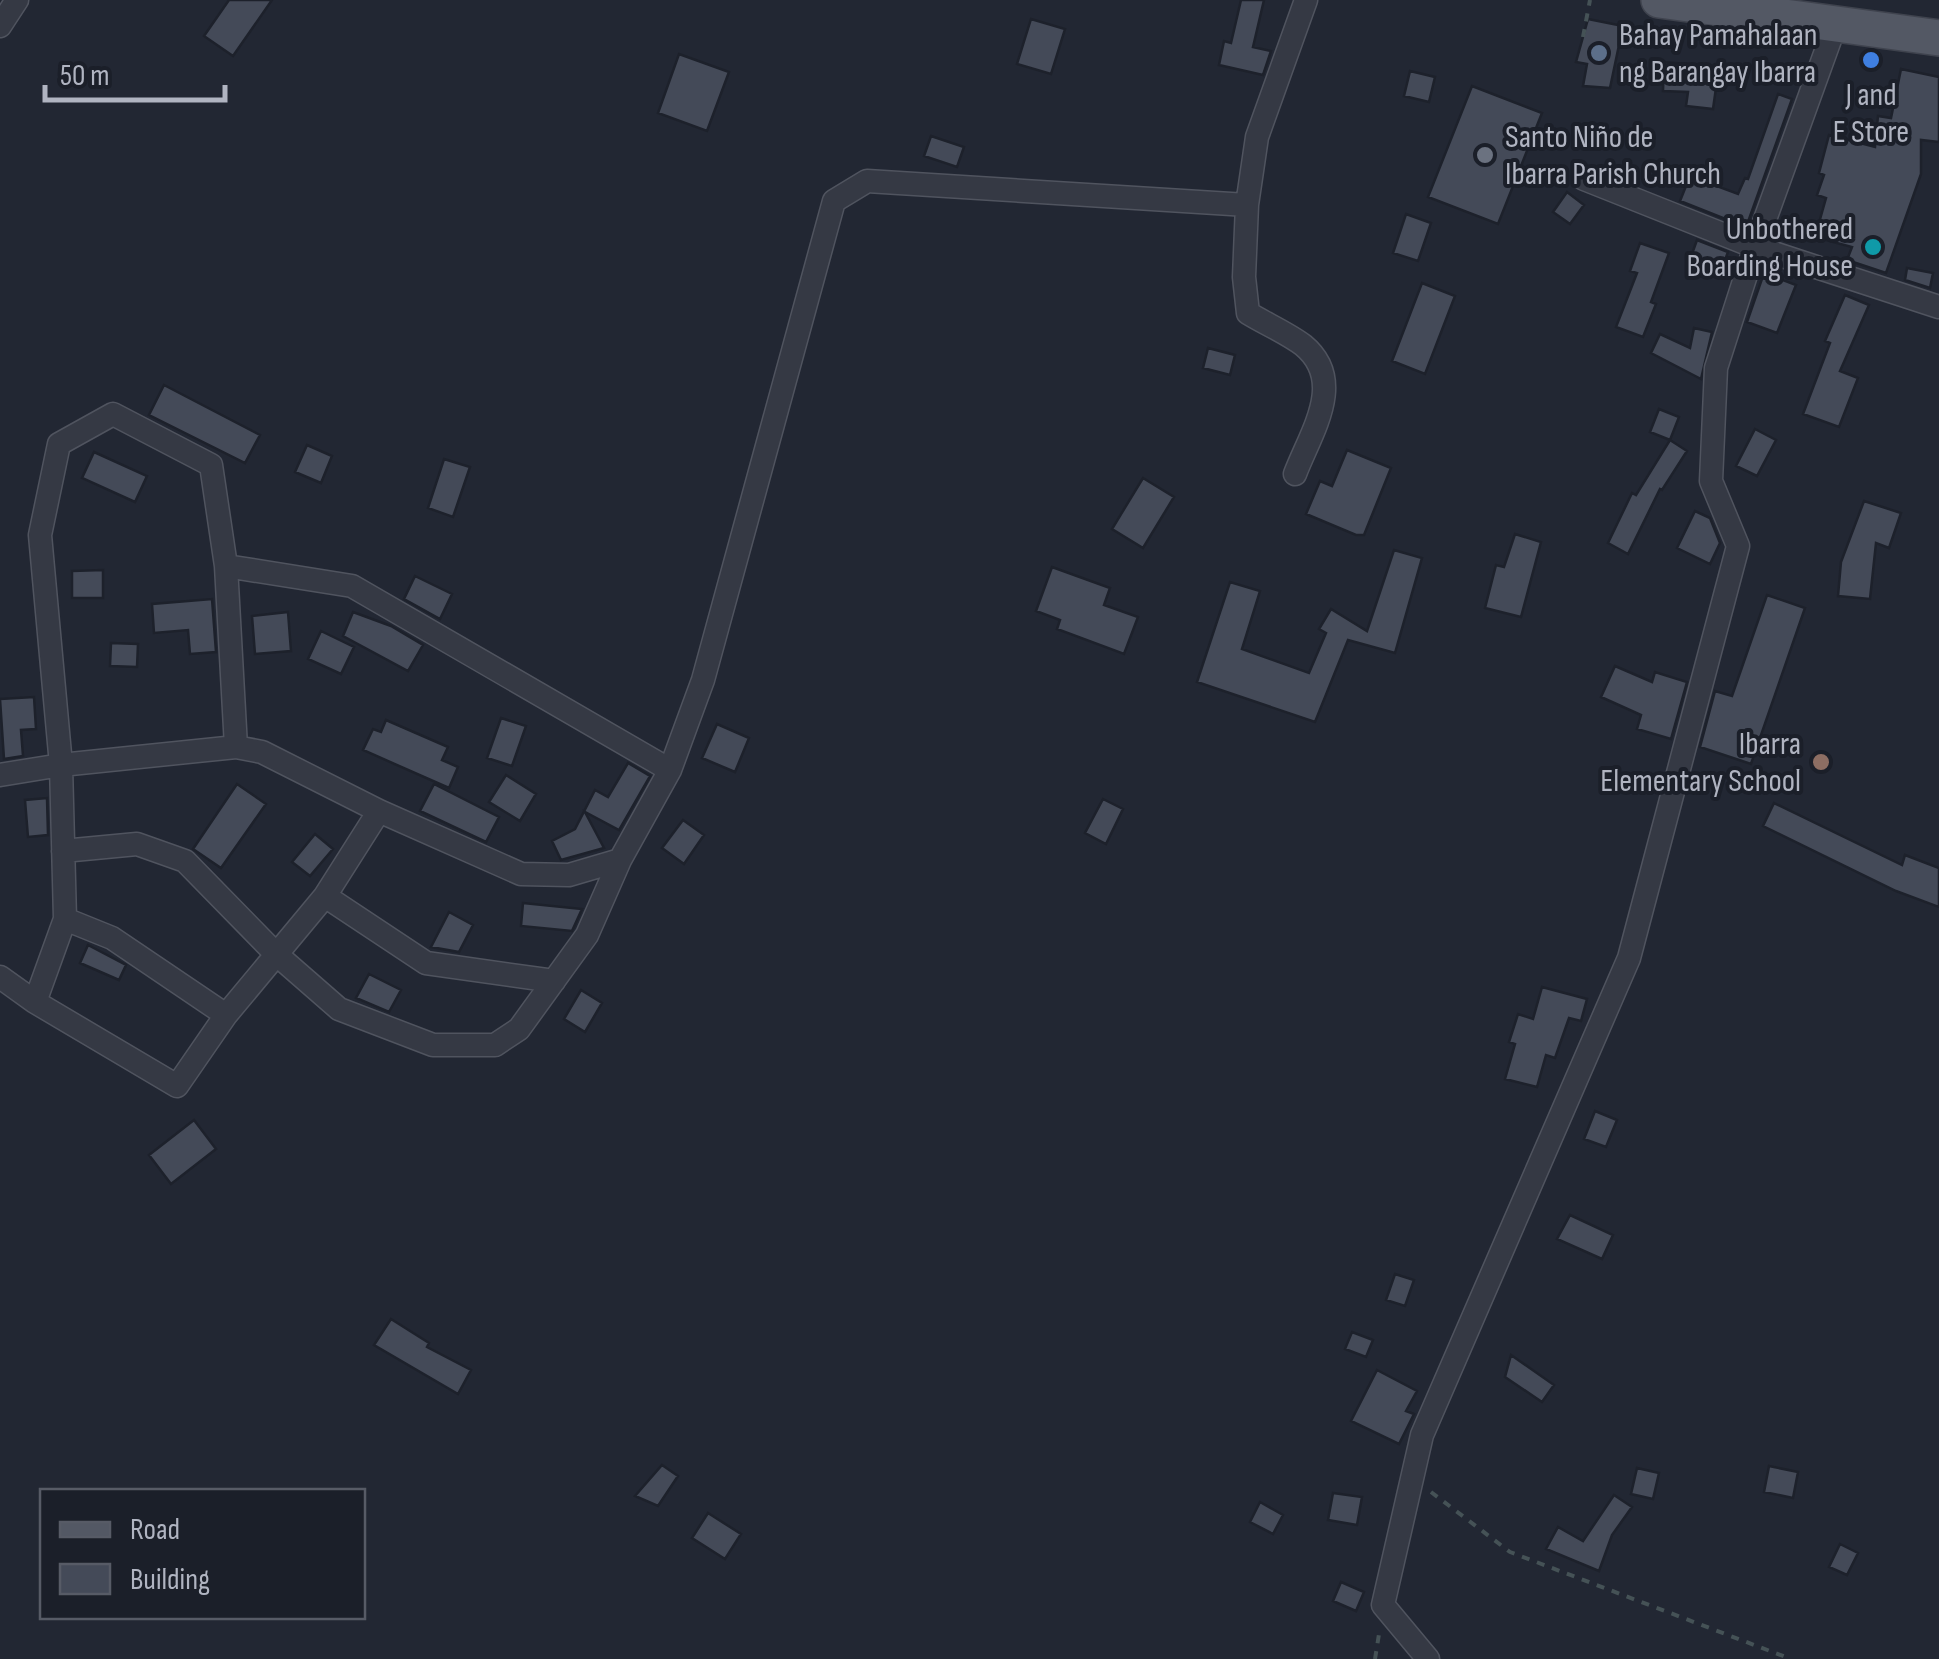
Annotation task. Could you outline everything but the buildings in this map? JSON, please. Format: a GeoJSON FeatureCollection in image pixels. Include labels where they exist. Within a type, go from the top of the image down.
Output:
{"type":"FeatureCollection","features":[{"type":"Feature","properties":{"kind":"main road"},"geometry":{"type":"LineString","coordinates":[[1659,0],[1789,10],[1835,26],[1939,38]]}},
{"type":"Feature","properties":{"kind":"street"},"geometry":{"type":"LineString","coordinates":[[0,26],[17,0]]}},
{"type":"Feature","properties":{"kind":"street"},"geometry":{"type":"LineString","coordinates":[[1294,474],[1325,398],[1326,378],[1305,347],[1248,313],[1244,277],[1247,205],[1257,137],[1306,0]]}},
{"type":"Feature","properties":{"kind":"street"},"geometry":{"type":"LineString","coordinates":[[1428,1659],[1383,1605],[1422,1435],[1629,958],[1738,546],[1711,482],[1716,368],[1835,26]]}},
{"type":"Feature","properties":{"kind":"street"},"geometry":{"type":"LineString","coordinates":[[1584,179],[1755,248],[1939,307]]}},
{"type":"Feature","properties":{"kind":"street"},"geometry":{"type":"LineString","coordinates":[[64,851],[137,844],[185,861],[276,954],[340,1009],[433,1045],[495,1046],[519,1030],[587,935],[620,860],[670,770],[702,680],[834,201],[867,181],[1247,205]]}},
{"type":"Feature","properties":{"kind":"street"},"geometry":{"type":"LineString","coordinates":[[36,1002],[66,918],[61,764],[40,535],[60,444],[113,414],[211,466],[226,566],[236,747]]}},
{"type":"Feature","properties":{"kind":"street"},"geometry":{"type":"LineString","coordinates":[[226,566],[352,586],[670,770]]}},
{"type":"Feature","properties":{"kind":"street"},"geometry":{"type":"LineString","coordinates":[[0,775],[61,764],[236,747],[262,752],[520,874],[569,875],[620,860]]}},
{"type":"Feature","properties":{"kind":"street"},"geometry":{"type":"LineString","coordinates":[[0,977],[176,1086],[226,1015],[325,896],[380,811]]}},
{"type":"Feature","properties":{"kind":"street"},"geometry":{"type":"LineString","coordinates":[[325,896],[426,963],[554,981]]}},
{"type":"Feature","properties":{"kind":"street"},"geometry":{"type":"LineString","coordinates":[[66,918],[112,938],[226,1015]]}},
{"type":"Feature","properties":{"kind":"path"},"geometry":{"type":"LineString","coordinates":[[1583,37],[1590,0]]}},
{"type":"Feature","properties":{"kind":"path"},"geometry":{"type":"LineString","coordinates":[[1412,1478],[1510,1552],[1792,1659]]}},
{"type":"Feature","properties":{"kind":"place","name":"Bahay Pamahalaan ng Barangay Ibarra"},"geometry":{"type":"Point","coordinates":[1599,53]}},
{"type":"Feature","properties":{"kind":"place","name":"J and E Store"},"geometry":{"type":"Point","coordinates":[1871,60]}},
{"type":"Feature","properties":{"kind":"place","name":"Santo Niño de Ibarra Parish Church"},"geometry":{"type":"Point","coordinates":[1485,155]}},
{"type":"Feature","properties":{"kind":"place","name":"Unbothered Boarding House"},"geometry":{"type":"Point","coordinates":[1873,247]}},
{"type":"Feature","properties":{"kind":"place","name":"Ibarra Elementary School"},"geometry":{"type":"Point","coordinates":[1821,762]}}]}
